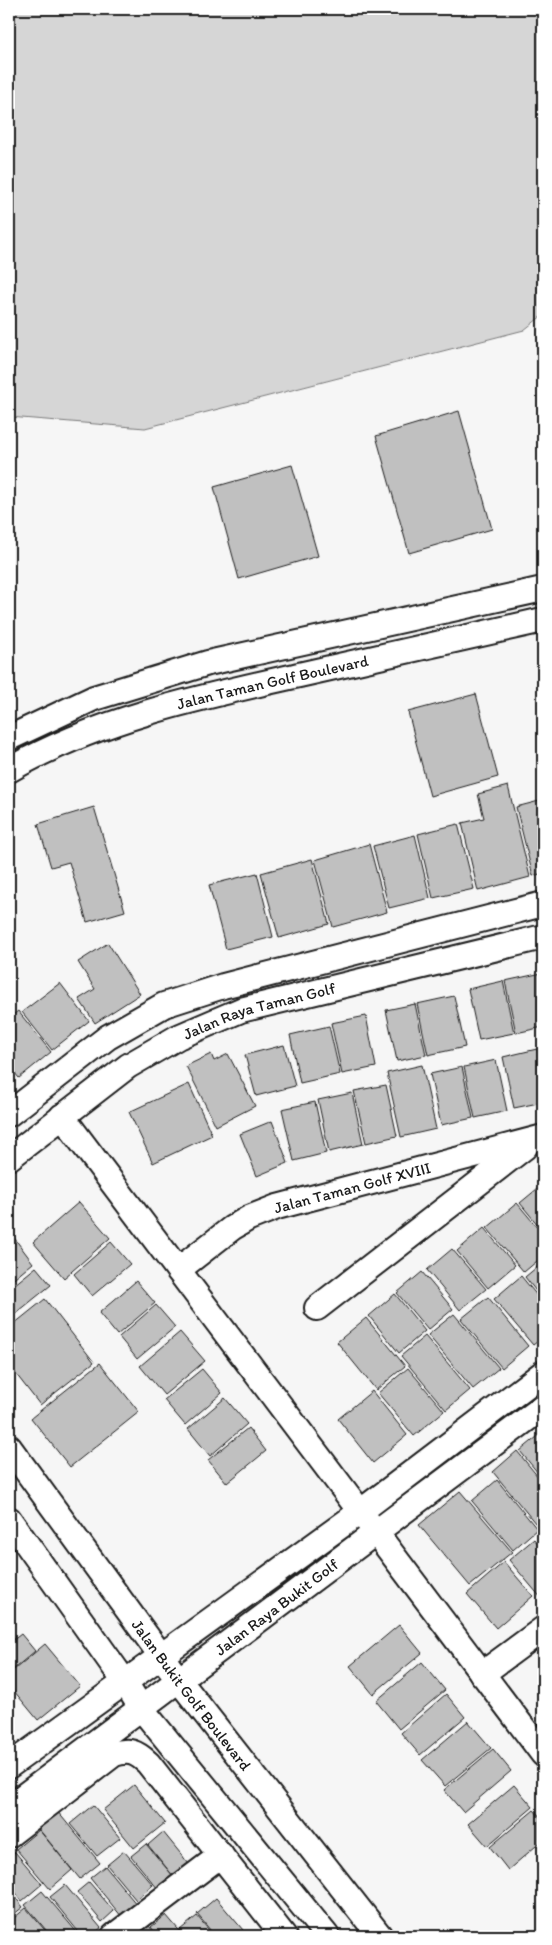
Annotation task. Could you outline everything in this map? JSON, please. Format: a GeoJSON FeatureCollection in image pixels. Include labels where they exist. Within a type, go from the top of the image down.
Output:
{"type":"FeatureCollection","features":[{"type":"Feature","properties":{"kind":"street","name":"Jalan Taman Golf Boulevard"},"geometry":{"type":"LineString","coordinates":[[9,738],[94,698],[208,662],[543,590]]}},
{"type":"Feature","properties":{"kind":"street","name":"Jalan Taman Golf Boulevard"},"geometry":{"type":"LineString","coordinates":[[9,770],[33,756],[108,725],[218,693],[543,620]]}},
{"type":"Feature","properties":{"kind":"street","name":"Jalan Raya Taman Golf"},"geometry":{"type":"LineString","coordinates":[[9,1114],[108,1038],[164,1006],[223,986],[543,904]]}},
{"type":"Feature","properties":{"kind":"street","name":"Jalan Raya Taman Golf"},"geometry":{"type":"LineString","coordinates":[[9,1158],[128,1066],[170,1042],[241,1010],[543,937]]}},
{"type":"Feature","properties":{"kind":"street"},"geometry":{"type":"LineString","coordinates":[[29,1098],[56,1121],[178,1270],[543,1754]]}},
{"type":"Feature","properties":{"kind":"street"},"geometry":{"type":"LineString","coordinates":[[317,1308],[539,1138]]}},
{"type":"Feature","properties":{"kind":"street","name":"Jalan Taman Golf XVIII"},"geometry":{"type":"LineString","coordinates":[[178,1270],[232,1228],[249,1218],[277,1207],[539,1138]]}},
{"type":"Feature","properties":{"kind":"street","name":"Jalan Raya Bukit Golf"},"geometry":{"type":"LineString","coordinates":[[9,1766],[360,1512],[543,1373]]}},
{"type":"Feature","properties":{"kind":"street","name":"Jalan Raya Bukit Golf"},"geometry":{"type":"LineString","coordinates":[[9,1806],[543,1407]]}},
{"type":"Feature","properties":{"kind":"street","name":"Jalan Bukit Golf Boulevard"},"geometry":{"type":"LineString","coordinates":[[9,1447],[178,1679],[380,1936]]}},
{"type":"Feature","properties":{"kind":"street"},"geometry":{"type":"LineString","coordinates":[[9,1519],[126,1682],[141,1708],[327,1936]]}},
{"type":"Feature","properties":{"kind":"street"},"geometry":{"type":"LineString","coordinates":[[482,1674],[543,1629]]}},
{"type":"Feature","properties":{"kind":"street"},"geometry":{"type":"LineString","coordinates":[[9,1835],[114,1754],[124,1751],[134,1752],[148,1763],[284,1936]]}},
{"type":"Feature","properties":{"kind":"street"},"geometry":{"type":"LineString","coordinates":[[114,1936],[221,1855]]}},
{"type":"Feature","properties":{"kind":"shaded area"},"geometry":{"type":"Polygon","coordinates":[[[9,9],[543,9],[543,315],[524,330],[145,428],[9,417],[9,9]]]}},
{"type":"Feature","properties":{"kind":"building"},"geometry":{"type":"Polygon","coordinates":[[[459,411],[492,529],[409,553],[376,436],[459,411]]]}},
{"type":"Feature","properties":{"kind":"building"},"geometry":{"type":"Polygon","coordinates":[[[292,465],[318,556],[239,579],[214,487],[292,465]]]}},
{"type":"Feature","properties":{"kind":"building"},"geometry":{"type":"Polygon","coordinates":[[[476,694],[498,777],[430,796],[408,712],[476,694]]]}},
{"type":"Feature","properties":{"kind":"building"},"geometry":{"type":"Polygon","coordinates":[[[508,786],[530,877],[478,891],[462,823],[484,818],[478,794],[508,786]]]}},
{"type":"Feature","properties":{"kind":"building"},"geometry":{"type":"Polygon","coordinates":[[[543,800],[543,873],[533,876],[516,807],[543,800]]]}},
{"type":"Feature","properties":{"kind":"building"},"geometry":{"type":"Polygon","coordinates":[[[94,807],[125,911],[87,922],[69,862],[51,867],[38,824],[94,807]]]}},
{"type":"Feature","properties":{"kind":"building"},"geometry":{"type":"Polygon","coordinates":[[[458,824],[474,889],[433,898],[418,834],[458,824]]]}},
{"type":"Feature","properties":{"kind":"building"},"geometry":{"type":"Polygon","coordinates":[[[415,835],[430,898],[389,908],[373,846],[415,835]]]}},
{"type":"Feature","properties":{"kind":"building"},"geometry":{"type":"Polygon","coordinates":[[[369,844],[387,912],[333,927],[315,860],[369,844]]]}},
{"type":"Feature","properties":{"kind":"building"},"geometry":{"type":"Polygon","coordinates":[[[312,859],[329,924],[279,938],[261,873],[312,859]]]}},
{"type":"Feature","properties":{"kind":"building"},"geometry":{"type":"Polygon","coordinates":[[[257,873],[273,937],[226,949],[209,885],[257,873]]]}},
{"type":"Feature","properties":{"kind":"building"},"geometry":{"type":"Polygon","coordinates":[[[108,943],[140,994],[95,1023],[79,999],[95,989],[78,962],[108,943]]]}},
{"type":"Feature","properties":{"kind":"building"},"geometry":{"type":"Polygon","coordinates":[[[542,973],[543,1027],[516,1033],[505,981],[542,973]]]}},
{"type":"Feature","properties":{"kind":"building"},"geometry":{"type":"Polygon","coordinates":[[[503,981],[514,1033],[479,1040],[468,989],[503,981]]]}},
{"type":"Feature","properties":{"kind":"building"},"geometry":{"type":"Polygon","coordinates":[[[60,983],[89,1021],[52,1050],[22,1012],[60,983]]]}},
{"type":"Feature","properties":{"kind":"building"},"geometry":{"type":"Polygon","coordinates":[[[454,996],[465,1047],[428,1055],[417,1004],[454,996]]]}},
{"type":"Feature","properties":{"kind":"building"},"geometry":{"type":"Polygon","coordinates":[[[415,1004],[426,1055],[397,1061],[386,1010],[415,1004]]]}},
{"type":"Feature","properties":{"kind":"building"},"geometry":{"type":"Polygon","coordinates":[[[18,1011],[51,1052],[19,1078],[9,1066],[9,1018],[18,1011]]]}},
{"type":"Feature","properties":{"kind":"building"},"geometry":{"type":"Polygon","coordinates":[[[366,1016],[376,1067],[342,1074],[331,1023],[366,1016]]]}},
{"type":"Feature","properties":{"kind":"building"},"geometry":{"type":"Polygon","coordinates":[[[329,1026],[340,1074],[300,1083],[290,1035],[329,1026]]]}},
{"type":"Feature","properties":{"kind":"building"},"geometry":{"type":"Polygon","coordinates":[[[284,1045],[295,1086],[256,1096],[245,1055],[284,1045]]]}},
{"type":"Feature","properties":{"kind":"building"},"geometry":{"type":"Polygon","coordinates":[[[543,1047],[543,1069],[539,1048],[543,1047]]]}},
{"type":"Feature","properties":{"kind":"building"},"geometry":{"type":"Polygon","coordinates":[[[537,1049],[543,1079],[543,1102],[514,1108],[503,1057],[537,1049]]]}},
{"type":"Feature","properties":{"kind":"building"},"geometry":{"type":"Polygon","coordinates":[[[211,1054],[214,1061],[228,1054],[255,1106],[216,1126],[186,1066],[211,1054]]]}},
{"type":"Feature","properties":{"kind":"building"},"geometry":{"type":"Polygon","coordinates":[[[496,1060],[507,1111],[475,1118],[464,1067],[496,1060]]]}},
{"type":"Feature","properties":{"kind":"building"},"geometry":{"type":"Polygon","coordinates":[[[422,1065],[436,1129],[401,1137],[387,1073],[422,1065]]]}},
{"type":"Feature","properties":{"kind":"building"},"geometry":{"type":"Polygon","coordinates":[[[462,1067],[473,1118],[441,1125],[430,1074],[462,1067]]]}},
{"type":"Feature","properties":{"kind":"building"},"geometry":{"type":"Polygon","coordinates":[[[189,1084],[212,1135],[153,1163],[129,1112],[189,1084]]]}},
{"type":"Feature","properties":{"kind":"building"},"geometry":{"type":"Polygon","coordinates":[[[386,1085],[397,1136],[366,1143],[354,1091],[386,1085]]]}},
{"type":"Feature","properties":{"kind":"building"},"geometry":{"type":"Polygon","coordinates":[[[352,1093],[363,1144],[329,1152],[318,1100],[352,1093]]]}},
{"type":"Feature","properties":{"kind":"building"},"geometry":{"type":"Polygon","coordinates":[[[315,1102],[326,1153],[294,1161],[282,1109],[315,1102]]]}},
{"type":"Feature","properties":{"kind":"building"},"geometry":{"type":"Polygon","coordinates":[[[272,1121],[288,1163],[257,1176],[240,1134],[272,1121]]]}},
{"type":"Feature","properties":{"kind":"building"},"geometry":{"type":"Polygon","coordinates":[[[543,1184],[543,1231],[520,1203],[543,1184]]]}},
{"type":"Feature","properties":{"kind":"building"},"geometry":{"type":"Polygon","coordinates":[[[79,1202],[110,1238],[64,1278],[33,1242],[79,1202]]]}},
{"type":"Feature","properties":{"kind":"building"},"geometry":{"type":"Polygon","coordinates":[[[517,1203],[543,1234],[543,1256],[524,1272],[487,1228],[517,1203]]]}},
{"type":"Feature","properties":{"kind":"building"},"geometry":{"type":"Polygon","coordinates":[[[484,1228],[515,1265],[488,1288],[457,1251],[484,1228]]]}},
{"type":"Feature","properties":{"kind":"building"},"geometry":{"type":"Polygon","coordinates":[[[9,1231],[33,1263],[9,1283],[9,1231]]]}},
{"type":"Feature","properties":{"kind":"building"},"geometry":{"type":"Polygon","coordinates":[[[111,1242],[130,1264],[92,1296],[74,1274],[111,1242]]]}},
{"type":"Feature","properties":{"kind":"building"},"geometry":{"type":"Polygon","coordinates":[[[452,1249],[486,1289],[460,1310],[427,1270],[452,1249]]]}},
{"type":"Feature","properties":{"kind":"building"},"geometry":{"type":"Polygon","coordinates":[[[543,1262],[543,1300],[525,1277],[543,1262]]]}},
{"type":"Feature","properties":{"kind":"building"},"geometry":{"type":"Polygon","coordinates":[[[36,1267],[51,1285],[9,1319],[9,1289],[36,1267]]]}},
{"type":"Feature","properties":{"kind":"building"},"geometry":{"type":"Polygon","coordinates":[[[422,1272],[453,1309],[428,1330],[397,1293],[422,1272]]]}},
{"type":"Feature","properties":{"kind":"building"},"geometry":{"type":"Polygon","coordinates":[[[521,1276],[543,1303],[543,1337],[533,1345],[494,1299],[521,1276]]]}},
{"type":"Feature","properties":{"kind":"building"},"geometry":{"type":"Polygon","coordinates":[[[136,1281],[155,1303],[117,1335],[99,1313],[136,1281]]]}},
{"type":"Feature","properties":{"kind":"building"},"geometry":{"type":"Polygon","coordinates":[[[395,1294],[425,1331],[399,1353],[369,1316],[395,1294]]]}},
{"type":"Feature","properties":{"kind":"building"},"geometry":{"type":"Polygon","coordinates":[[[488,1297],[528,1346],[502,1368],[461,1319],[488,1297]]]}},
{"type":"Feature","properties":{"kind":"building"},"geometry":{"type":"Polygon","coordinates":[[[45,1299],[94,1362],[40,1405],[9,1365],[9,1328],[45,1299]]]}},
{"type":"Feature","properties":{"kind":"building"},"geometry":{"type":"Polygon","coordinates":[[[156,1305],[175,1327],[137,1359],[119,1337],[156,1305]]]}},
{"type":"Feature","properties":{"kind":"building"},"geometry":{"type":"Polygon","coordinates":[[[454,1314],[499,1368],[473,1389],[428,1335],[454,1314]]]}},
{"type":"Feature","properties":{"kind":"building"},"geometry":{"type":"Polygon","coordinates":[[[366,1318],[405,1366],[376,1390],[337,1342],[366,1318]]]}},
{"type":"Feature","properties":{"kind":"building"},"geometry":{"type":"Polygon","coordinates":[[[180,1332],[205,1361],[164,1395],[140,1366],[180,1332]]]}},
{"type":"Feature","properties":{"kind":"building"},"geometry":{"type":"Polygon","coordinates":[[[425,1336],[470,1390],[446,1410],[401,1356],[425,1336]]]}},
{"type":"Feature","properties":{"kind":"building"},"geometry":{"type":"Polygon","coordinates":[[[100,1363],[139,1412],[70,1467],[31,1418],[100,1363]]]}},
{"type":"Feature","properties":{"kind":"building"},"geometry":{"type":"Polygon","coordinates":[[[408,1368],[444,1411],[414,1436],[378,1393],[408,1368]]]}},
{"type":"Feature","properties":{"kind":"building"},"geometry":{"type":"Polygon","coordinates":[[[202,1369],[222,1393],[185,1425],[164,1400],[202,1369]]]}},
{"type":"Feature","properties":{"kind":"building"},"geometry":{"type":"Polygon","coordinates":[[[372,1391],[407,1435],[373,1463],[338,1419],[372,1391]]]}},
{"type":"Feature","properties":{"kind":"building"},"geometry":{"type":"Polygon","coordinates":[[[225,1398],[247,1424],[210,1456],[188,1429],[225,1398]]]}},
{"type":"Feature","properties":{"kind":"building"},"geometry":{"type":"Polygon","coordinates":[[[248,1428],[266,1451],[227,1483],[208,1460],[248,1428]]]}},
{"type":"Feature","properties":{"kind":"building"},"geometry":{"type":"Polygon","coordinates":[[[543,1432],[543,1479],[520,1451],[543,1432]]]}},
{"type":"Feature","properties":{"kind":"building"},"geometry":{"type":"Polygon","coordinates":[[[517,1451],[543,1483],[543,1517],[536,1524],[493,1472],[517,1451]]]}},
{"type":"Feature","properties":{"kind":"building"},"geometry":{"type":"Polygon","coordinates":[[[497,1480],[537,1529],[513,1550],[472,1501],[497,1480]]]}},
{"type":"Feature","properties":{"kind":"building"},"geometry":{"type":"Polygon","coordinates":[[[460,1491],[512,1552],[470,1586],[419,1525],[460,1491]]]}},
{"type":"Feature","properties":{"kind":"building"},"geometry":{"type":"Polygon","coordinates":[[[543,1522],[543,1533],[538,1527],[543,1522]]]}},
{"type":"Feature","properties":{"kind":"building"},"geometry":{"type":"Polygon","coordinates":[[[534,1539],[543,1550],[542,1599],[509,1560],[534,1539]]]}},
{"type":"Feature","properties":{"kind":"building"},"geometry":{"type":"Polygon","coordinates":[[[504,1562],[533,1596],[496,1628],[467,1594],[504,1562]]]}},
{"type":"Feature","properties":{"kind":"building"},"geometry":{"type":"Polygon","coordinates":[[[399,1625],[422,1653],[373,1694],[350,1666],[399,1625]]]}},
{"type":"Feature","properties":{"kind":"building"},"geometry":{"type":"Polygon","coordinates":[[[21,1634],[35,1651],[9,1673],[9,1637],[12,1641],[21,1634]]]}},
{"type":"Feature","properties":{"kind":"building"},"geometry":{"type":"Polygon","coordinates":[[[45,1644],[80,1686],[38,1720],[9,1685],[9,1674],[45,1644]]]}},
{"type":"Feature","properties":{"kind":"building"},"geometry":{"type":"Polygon","coordinates":[[[422,1662],[445,1690],[399,1729],[376,1701],[422,1662]]]}},
{"type":"Feature","properties":{"kind":"building"},"geometry":{"type":"Polygon","coordinates":[[[446,1694],[465,1717],[420,1755],[401,1733],[446,1694]]]}},
{"type":"Feature","properties":{"kind":"building"},"geometry":{"type":"Polygon","coordinates":[[[468,1721],[491,1748],[445,1786],[422,1760],[468,1721]]]}},
{"type":"Feature","properties":{"kind":"building"},"geometry":{"type":"Polygon","coordinates":[[[493,1749],[511,1771],[463,1812],[444,1790],[493,1749]]]}},
{"type":"Feature","properties":{"kind":"building"},"geometry":{"type":"Polygon","coordinates":[[[134,1785],[165,1823],[134,1848],[103,1810],[134,1785]]]}},
{"type":"Feature","properties":{"kind":"building"},"geometry":{"type":"Polygon","coordinates":[[[514,1785],[533,1807],[487,1846],[468,1824],[514,1785]]]}},
{"type":"Feature","properties":{"kind":"building"},"geometry":{"type":"Polygon","coordinates":[[[93,1805],[120,1838],[97,1856],[70,1824],[93,1805]]]}},
{"type":"Feature","properties":{"kind":"building"},"geometry":{"type":"Polygon","coordinates":[[[534,1810],[543,1820],[543,1840],[508,1870],[490,1847],[534,1810]]]}},
{"type":"Feature","properties":{"kind":"building"},"geometry":{"type":"Polygon","coordinates":[[[57,1811],[100,1863],[80,1879],[37,1827],[57,1811]]]}},
{"type":"Feature","properties":{"kind":"building"},"geometry":{"type":"Polygon","coordinates":[[[39,1830],[72,1870],[50,1889],[16,1849],[39,1830]]]}},
{"type":"Feature","properties":{"kind":"building"},"geometry":{"type":"Polygon","coordinates":[[[163,1832],[189,1864],[174,1877],[148,1845],[163,1832]]]}},
{"type":"Feature","properties":{"kind":"building"},"geometry":{"type":"Polygon","coordinates":[[[146,1844],[173,1876],[158,1889],[131,1856],[146,1844]]]}},
{"type":"Feature","properties":{"kind":"building"},"geometry":{"type":"Polygon","coordinates":[[[124,1851],[153,1885],[136,1900],[107,1865],[124,1851]]]}},
{"type":"Feature","properties":{"kind":"building"},"geometry":{"type":"Polygon","coordinates":[[[15,1852],[42,1884],[22,1901],[9,1884],[9,1858],[15,1852]]]}},
{"type":"Feature","properties":{"kind":"building"},"geometry":{"type":"Polygon","coordinates":[[[105,1866],[137,1905],[122,1917],[90,1878],[105,1866]]]}},
{"type":"Feature","properties":{"kind":"building"},"geometry":{"type":"Polygon","coordinates":[[[89,1882],[114,1911],[102,1922],[77,1892],[89,1882]]]}},
{"type":"Feature","properties":{"kind":"building"},"geometry":{"type":"Polygon","coordinates":[[[65,1885],[101,1928],[90,1936],[82,1936],[50,1897],[65,1885]]]}},
{"type":"Feature","properties":{"kind":"building"},"geometry":{"type":"Polygon","coordinates":[[[9,1890],[23,1907],[9,1918],[9,1890]]]}},
{"type":"Feature","properties":{"kind":"building"},"geometry":{"type":"Polygon","coordinates":[[[42,1891],[80,1936],[51,1936],[25,1905],[42,1891]]]}},
{"type":"Feature","properties":{"kind":"building"},"geometry":{"type":"Polygon","coordinates":[[[216,1898],[243,1930],[235,1936],[215,1936],[197,1914],[216,1898]]]}},
{"type":"Feature","properties":{"kind":"building"},"geometry":{"type":"Polygon","coordinates":[[[26,1908],[50,1936],[20,1936],[9,1922],[26,1908]]]}},
{"type":"Feature","properties":{"kind":"building"},"geometry":{"type":"Polygon","coordinates":[[[166,1915],[184,1936],[158,1936],[151,1927],[166,1915]]]}},
{"type":"Feature","properties":{"kind":"building"},"geometry":{"type":"Polygon","coordinates":[[[197,1916],[214,1936],[185,1936],[180,1930],[197,1916]]]}},
{"type":"Feature","properties":{"kind":"building"},"geometry":{"type":"Polygon","coordinates":[[[10,1925],[19,1936],[9,1936],[10,1925]]]}},
{"type":"Feature","properties":{"kind":"building"},"geometry":{"type":"Polygon","coordinates":[[[149,1926],[157,1936],[137,1936],[149,1926]]]}}]}
